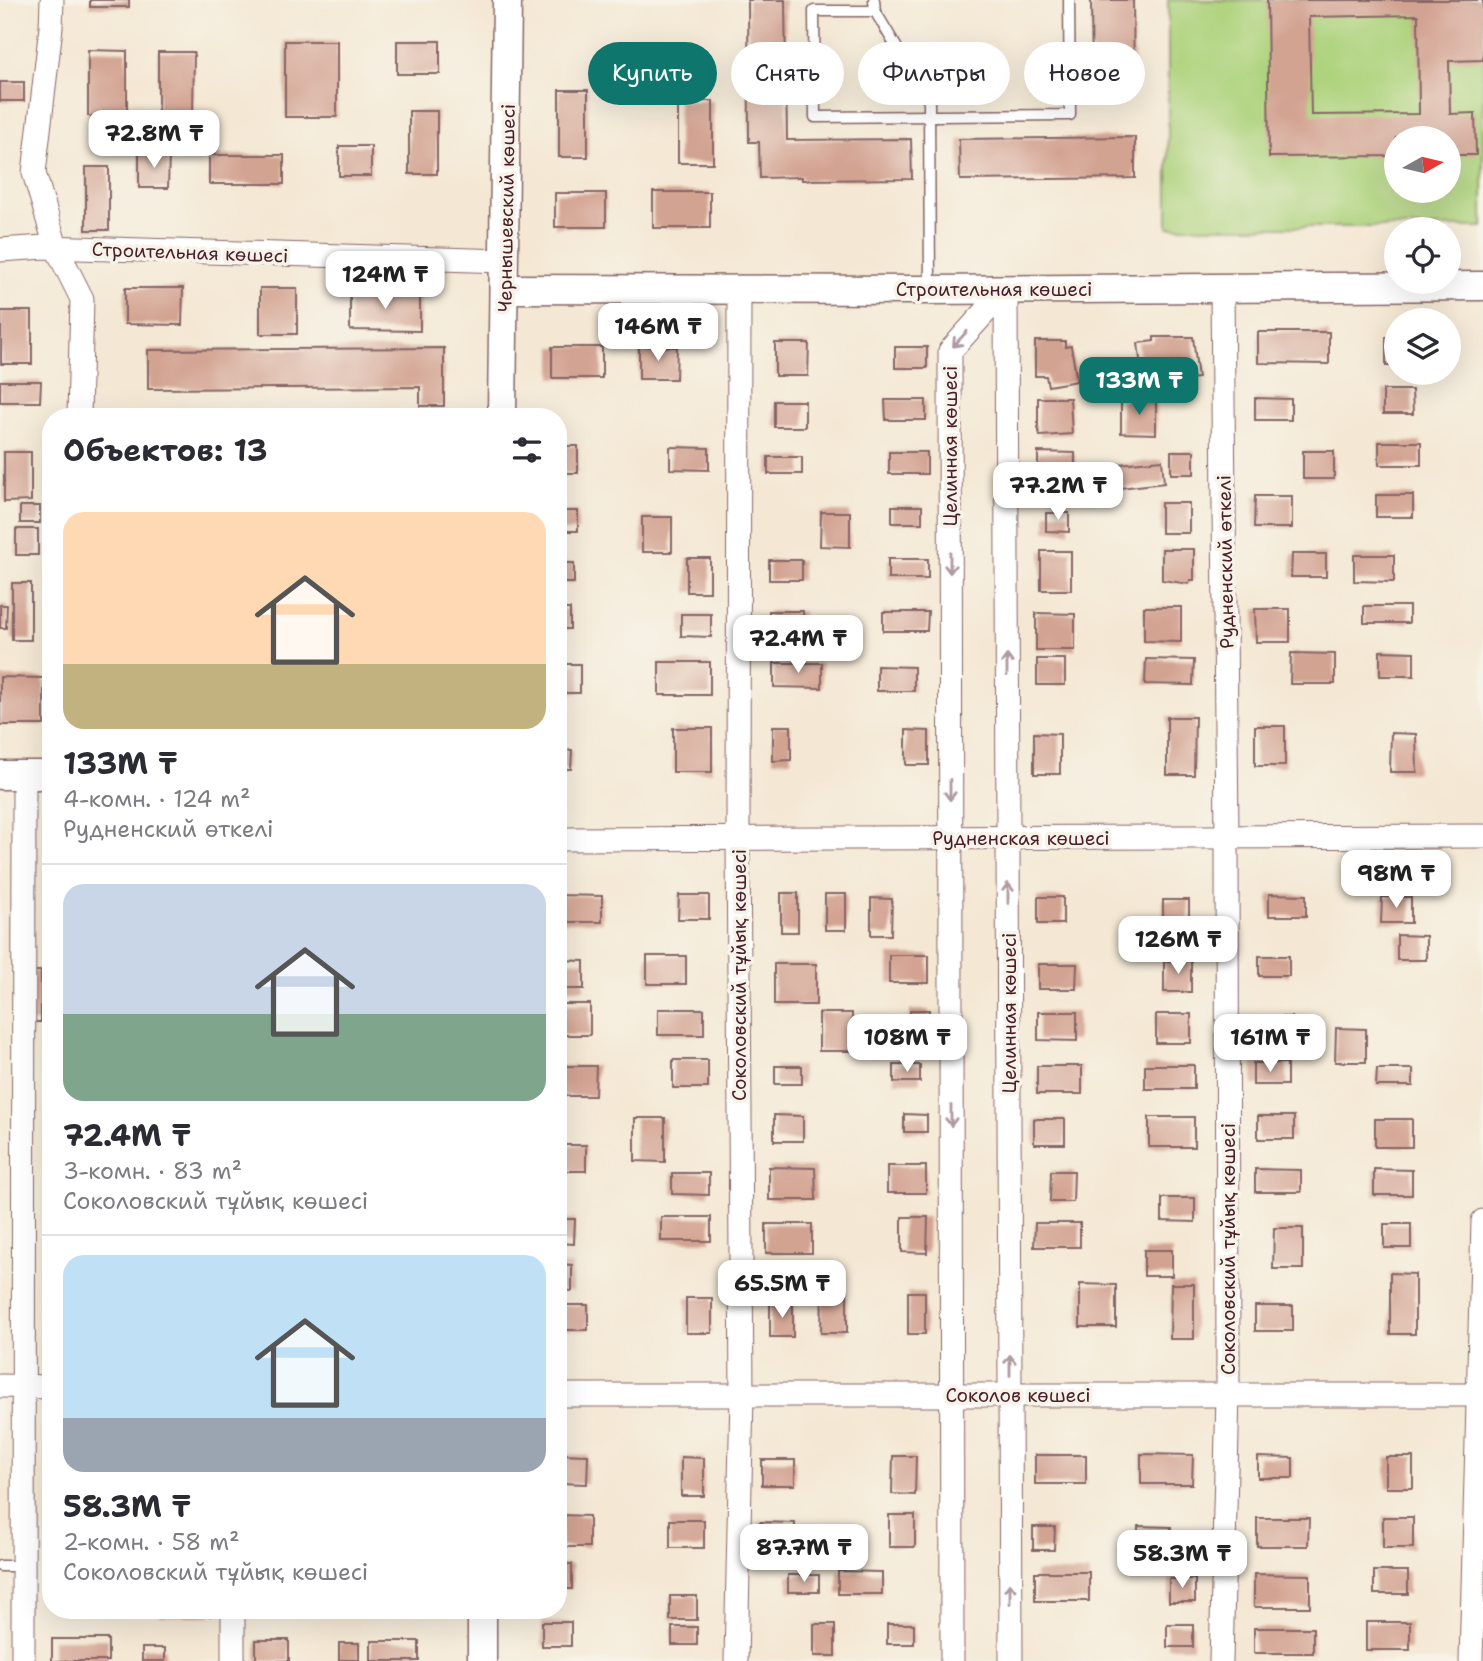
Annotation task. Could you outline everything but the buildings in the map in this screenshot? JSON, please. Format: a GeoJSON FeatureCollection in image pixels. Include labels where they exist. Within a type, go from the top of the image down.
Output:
{"type":"FeatureCollection","features":[{"type":"Feature","properties":{"kind":"street"},"geometry":{"type":"LineString","coordinates":[[52,0],[34,173],[56,247],[82,299],[79,408]]}},
{"type":"Feature","properties":{"kind":"street","name":"Чернышевский көшесі"},"geometry":{"type":"LineString","coordinates":[[502,408],[507,0]]}},
{"type":"Feature","properties":{"kind":"street","name":"Строительная көшесі"},"geometry":{"type":"LineString","coordinates":[[0,250],[56,247],[739,290],[1483,286]]}},
{"type":"Feature","properties":{"kind":"street","name":"Рудненский өткелі"},"geometry":{"type":"LineString","coordinates":[[1222,288],[1227,837]]}},
{"type":"Feature","properties":{"kind":"street","name":"Целинная көшесі"},"geometry":{"type":"LineString","coordinates":[[952,1661],[950,351],[1006,289]]}},
{"type":"Feature","properties":{"kind":"street","name":"Целинная көшесі"},"geometry":{"type":"LineString","coordinates":[[1006,289],[1011,1661]]}},
{"type":"Feature","properties":{"kind":"street","name":"Соколовский тұйық көшесі"},"geometry":{"type":"LineString","coordinates":[[736,1661],[742,1395],[738,839],[739,290]]}},
{"type":"Feature","properties":{"kind":"street"},"geometry":{"type":"LineString","coordinates":[[23,1661],[11,1566],[23,1386],[25,775]]}},
{"type":"Feature","properties":{"kind":"street","name":"Рудненская көшесі"},"geometry":{"type":"LineString","coordinates":[[567,839],[1483,836]]}},
{"type":"Feature","properties":{"kind":"street","name":"Соколовский тұйық көшесі"},"geometry":{"type":"LineString","coordinates":[[1221,1661],[1228,1395],[1227,837]]}},
{"type":"Feature","properties":{"kind":"street"},"geometry":{"type":"LineString","coordinates":[[1471,1661],[1483,1221]]}},
{"type":"Feature","properties":{"kind":"street"},"geometry":{"type":"LineString","coordinates":[[0,1386],[42,1387]]}},
{"type":"Feature","properties":{"kind":"street","name":"Соколов көшесі"},"geometry":{"type":"LineString","coordinates":[[567,1395],[1478,1395]]}},
{"type":"Feature","properties":{"kind":"street"},"geometry":{"type":"LineString","coordinates":[[233,1619],[233,1661]]}},
{"type":"Feature","properties":{"kind":"street"},"geometry":{"type":"LineString","coordinates":[[482,1619],[482,1661]]}},
{"type":"Feature","properties":{"kind":"lane"},"geometry":{"type":"LineString","coordinates":[[930,290],[929,116],[929,102],[875,5],[814,11],[815,117],[929,116],[1070,115],[1069,0]]}},
{"type":"Feature","properties":{"kind":"green space"},"geometry":{"type":"Polygon","coordinates":[[[1168,0],[1483,0],[1483,227],[1461,227],[1461,217],[1384,217],[1384,227],[1168,227],[1168,0]]]}}]}
